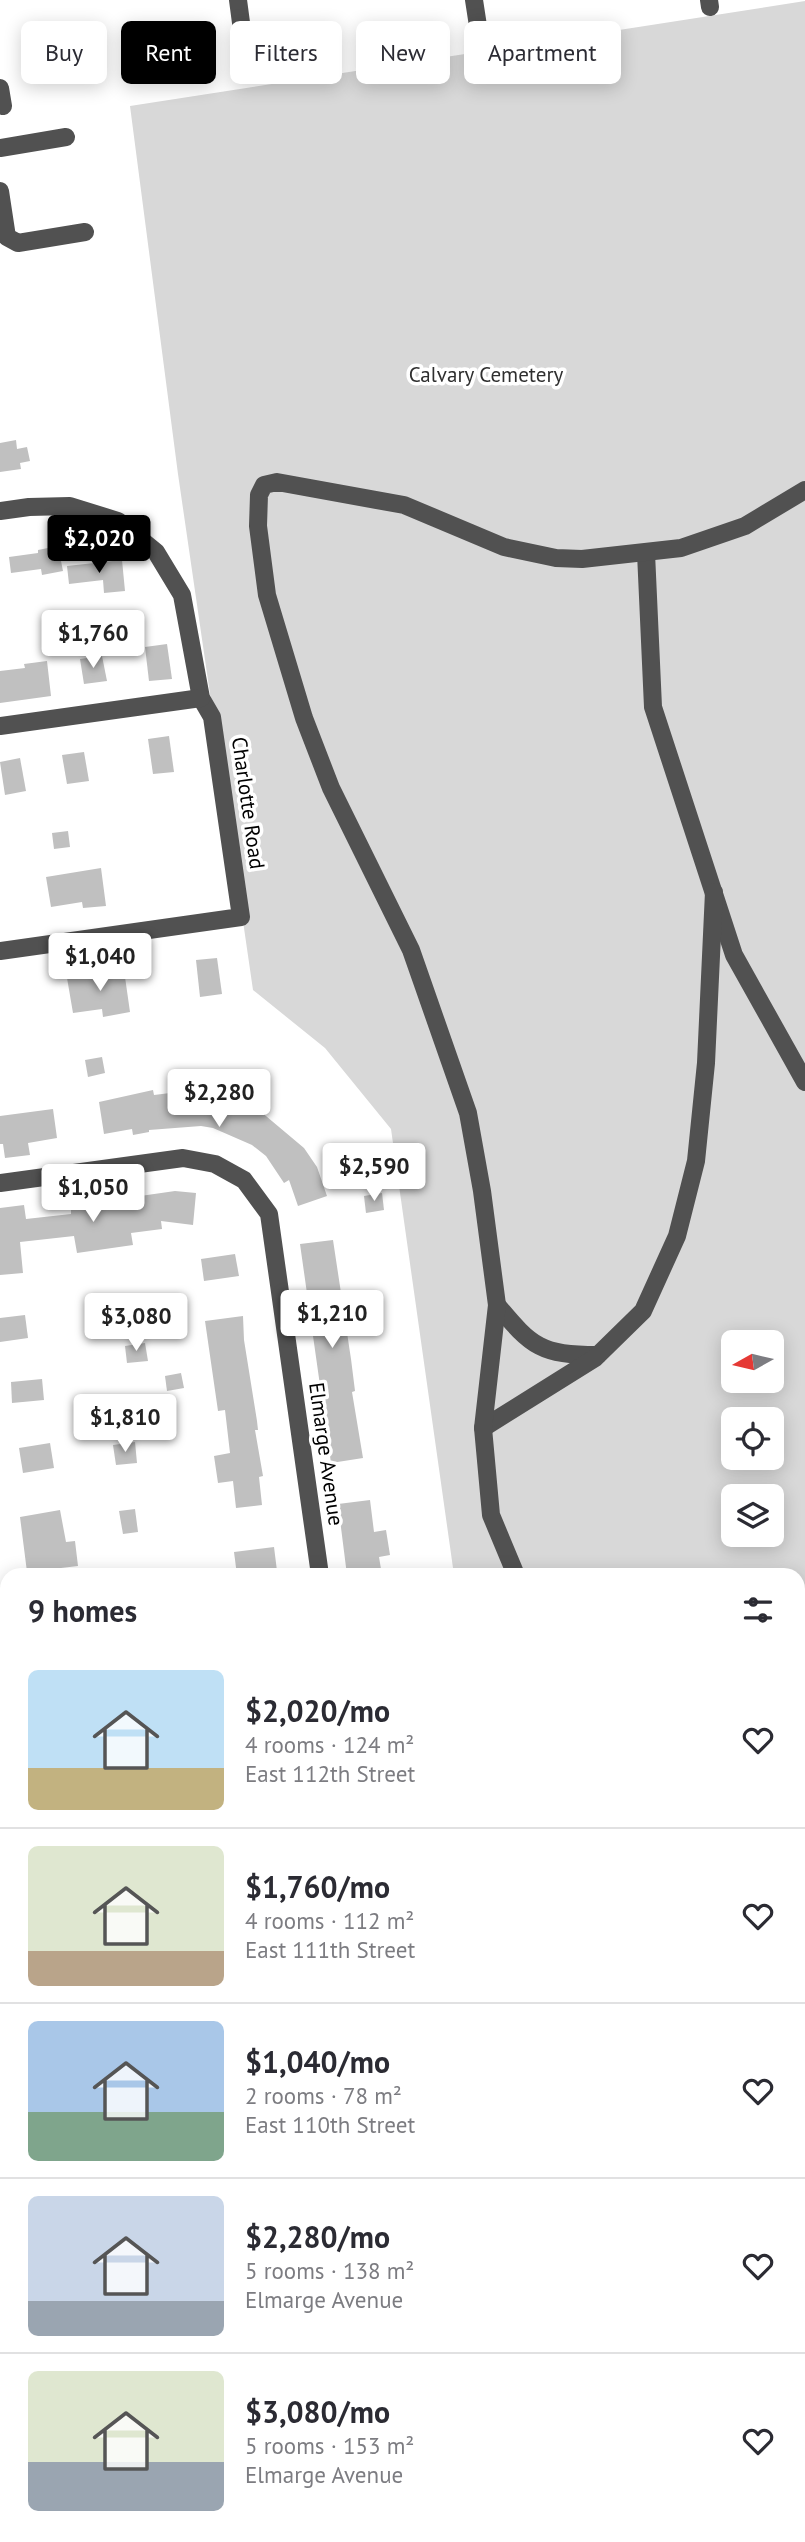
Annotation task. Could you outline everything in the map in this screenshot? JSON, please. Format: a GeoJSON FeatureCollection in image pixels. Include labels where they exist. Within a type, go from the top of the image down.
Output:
{"type":"FeatureCollection","features":[{"type":"Feature","properties":{"kind":"street"},"geometry":{"type":"LineString","coordinates":[[238,0],[241,21]]}},
{"type":"Feature","properties":{"kind":"street"},"geometry":{"type":"LineString","coordinates":[[474,0],[477,21]]}},
{"type":"Feature","properties":{"kind":"street"},"geometry":{"type":"LineString","coordinates":[[0,148],[66,137]]}},
{"type":"Feature","properties":{"kind":"street"},"geometry":{"type":"LineString","coordinates":[[0,191],[7,237],[18,243],[85,232]]}},
{"type":"Feature","properties":{"kind":"street"},"geometry":{"type":"LineString","coordinates":[[513,1568],[491,1515],[483,1429],[497,1305],[482,1191],[468,1113],[411,950],[331,788],[304,718],[267,595],[258,526],[259,495],[264,485],[277,482],[404,505],[504,547],[556,558],[582,559],[681,548],[745,526],[805,491]]}},
{"type":"Feature","properties":{"kind":"street","name":"Charlotte Road"},"geometry":{"type":"LineString","coordinates":[[0,511],[70,506],[118,521],[156,552],[182,595],[201,698],[212,717],[241,917],[0,951]]}},
{"type":"Feature","properties":{"kind":"street"},"geometry":{"type":"LineString","coordinates":[[646,553],[653,706],[734,955],[805,1082]]}},
{"type":"Feature","properties":{"kind":"street"},"geometry":{"type":"LineString","coordinates":[[0,726],[201,698]]}},
{"type":"Feature","properties":{"kind":"street"},"geometry":{"type":"LineString","coordinates":[[483,1429],[598,1355],[643,1311],[677,1236],[696,1161],[706,1063],[714,892]]}},
{"type":"Feature","properties":{"kind":"street","name":"Elmarge Avenue"},"geometry":{"type":"LineString","coordinates":[[0,1183],[183,1158],[215,1164],[244,1181],[269,1214],[319,1568]]}},
{"type":"Feature","properties":{"kind":"street"},"geometry":{"type":"LineString","coordinates":[[497,1305],[525,1338],[560,1355],[598,1355]]}},
{"type":"Feature","properties":{"kind":"green space","name":"Calvary Cemetery"},"geometry":{"type":"Polygon","coordinates":[[[805,1],[805,1568],[453,1568],[391,1129],[325,1048],[253,990],[178,474],[130,106],[271,84],[342,84],[342,73],[356,71],[356,84],[450,84],[450,56],[464,54],[464,84],[621,84],[621,30],[805,1]]]}},
{"type":"Feature","properties":{"kind":"building"},"geometry":{"type":"Polygon","coordinates":[[[16,440],[17,449],[27,447],[30,461],[20,463],[21,469],[0,472],[0,443],[16,440]]]}},
{"type":"Feature","properties":{"kind":"building"},"geometry":{"type":"Polygon","coordinates":[[[58,546],[63,571],[42,575],[41,569],[11,573],[9,557],[38,553],[38,550],[58,546]]]}},
{"type":"Feature","properties":{"kind":"building"},"geometry":{"type":"Polygon","coordinates":[[[122,560],[125,591],[104,593],[103,580],[69,584],[67,566],[122,560]]]}},
{"type":"Feature","properties":{"kind":"building"},"geometry":{"type":"Polygon","coordinates":[[[167,644],[172,679],[149,681],[145,647],[167,644]]]}},
{"type":"Feature","properties":{"kind":"building"},"geometry":{"type":"Polygon","coordinates":[[[102,656],[107,681],[84,684],[80,659],[102,656]]]}},
{"type":"Feature","properties":{"kind":"building"},"geometry":{"type":"Polygon","coordinates":[[[47,661],[51,696],[0,703],[0,671],[25,668],[24,664],[47,661]]]}},
{"type":"Feature","properties":{"kind":"building"},"geometry":{"type":"Polygon","coordinates":[[[169,736],[174,772],[153,774],[148,739],[169,736]]]}},
{"type":"Feature","properties":{"kind":"building"},"geometry":{"type":"Polygon","coordinates":[[[84,752],[89,781],[67,784],[62,755],[84,752]]]}},
{"type":"Feature","properties":{"kind":"building"},"geometry":{"type":"Polygon","coordinates":[[[20,758],[26,791],[5,795],[0,762],[20,758]]]}},
{"type":"Feature","properties":{"kind":"building"},"geometry":{"type":"Polygon","coordinates":[[[68,831],[70,847],[54,849],[52,833],[68,831]]]}},
{"type":"Feature","properties":{"kind":"building"},"geometry":{"type":"Polygon","coordinates":[[[101,868],[106,906],[83,908],[82,902],[51,907],[46,877],[101,868]]]}},
{"type":"Feature","properties":{"kind":"building"},"geometry":{"type":"Polygon","coordinates":[[[217,958],[222,994],[200,997],[196,960],[217,958]]]}},
{"type":"Feature","properties":{"kind":"building"},"geometry":{"type":"Polygon","coordinates":[[[124,970],[130,1012],[103,1017],[102,1009],[73,1013],[67,978],[124,970]]]}},
{"type":"Feature","properties":{"kind":"building"},"geometry":{"type":"Polygon","coordinates":[[[102,1057],[105,1073],[88,1077],[85,1060],[102,1057]]]}},
{"type":"Feature","properties":{"kind":"building"},"geometry":{"type":"Polygon","coordinates":[[[202,1089],[223,1090],[262,1107],[260,1111],[304,1148],[317,1167],[327,1196],[298,1206],[289,1180],[284,1183],[266,1156],[252,1145],[213,1128],[201,1126],[149,1130],[133,1135],[132,1129],[104,1134],[99,1102],[153,1090],[154,1095],[202,1089]]]}},
{"type":"Feature","properties":{"kind":"building"},"geometry":{"type":"Polygon","coordinates":[[[53,1109],[57,1138],[28,1143],[30,1155],[5,1158],[3,1144],[0,1144],[0,1116],[53,1109]]]}},
{"type":"Feature","properties":{"kind":"building"},"geometry":{"type":"Polygon","coordinates":[[[175,1191],[196,1193],[193,1225],[161,1221],[162,1229],[131,1233],[133,1245],[77,1253],[74,1236],[20,1242],[23,1273],[0,1275],[0,1208],[24,1205],[26,1219],[71,1214],[71,1206],[175,1191]]]}},
{"type":"Feature","properties":{"kind":"building"},"geometry":{"type":"Polygon","coordinates":[[[382,1193],[384,1210],[366,1213],[364,1196],[382,1193]]]}},
{"type":"Feature","properties":{"kind":"building"},"geometry":{"type":"Polygon","coordinates":[[[333,1240],[363,1458],[331,1463],[300,1244],[333,1240]]]}},
{"type":"Feature","properties":{"kind":"building"},"geometry":{"type":"Polygon","coordinates":[[[235,1254],[239,1276],[204,1281],[201,1259],[235,1254]]]}},
{"type":"Feature","properties":{"kind":"building"},"geometry":{"type":"Polygon","coordinates":[[[25,1315],[28,1338],[0,1342],[0,1318],[25,1315]]]}},
{"type":"Feature","properties":{"kind":"building"},"geometry":{"type":"Polygon","coordinates":[[[243,1316],[244,1340],[258,1430],[255,1430],[263,1476],[259,1477],[262,1505],[236,1508],[233,1481],[218,1483],[214,1456],[230,1453],[225,1410],[218,1411],[205,1321],[243,1316]]]}},
{"type":"Feature","properties":{"kind":"building"},"geometry":{"type":"Polygon","coordinates":[[[145,1343],[148,1361],[127,1363],[125,1346],[145,1343]]]}},
{"type":"Feature","properties":{"kind":"building"},"geometry":{"type":"Polygon","coordinates":[[[181,1373],[184,1388],[167,1391],[165,1376],[181,1373]]]}},
{"type":"Feature","properties":{"kind":"building"},"geometry":{"type":"Polygon","coordinates":[[[42,1379],[44,1400],[12,1403],[11,1382],[42,1379]]]}},
{"type":"Feature","properties":{"kind":"building"},"geometry":{"type":"Polygon","coordinates":[[[135,1442],[137,1463],[116,1465],[113,1445],[135,1442]]]}},
{"type":"Feature","properties":{"kind":"building"},"geometry":{"type":"Polygon","coordinates":[[[50,1443],[54,1468],[23,1473],[19,1448],[50,1443]]]}},
{"type":"Feature","properties":{"kind":"building"},"geometry":{"type":"Polygon","coordinates":[[[370,1500],[374,1532],[386,1530],[390,1555],[379,1557],[381,1568],[346,1568],[338,1504],[370,1500]]]}},
{"type":"Feature","properties":{"kind":"building"},"geometry":{"type":"Polygon","coordinates":[[[135,1509],[138,1532],[123,1534],[119,1511],[135,1509]]]}},
{"type":"Feature","properties":{"kind":"building"},"geometry":{"type":"Polygon","coordinates":[[[60,1510],[66,1542],[75,1541],[78,1566],[26,1568],[20,1517],[60,1510]]]}},
{"type":"Feature","properties":{"kind":"building"},"geometry":{"type":"Polygon","coordinates":[[[274,1547],[277,1568],[236,1568],[234,1552],[274,1547]]]}}]}
